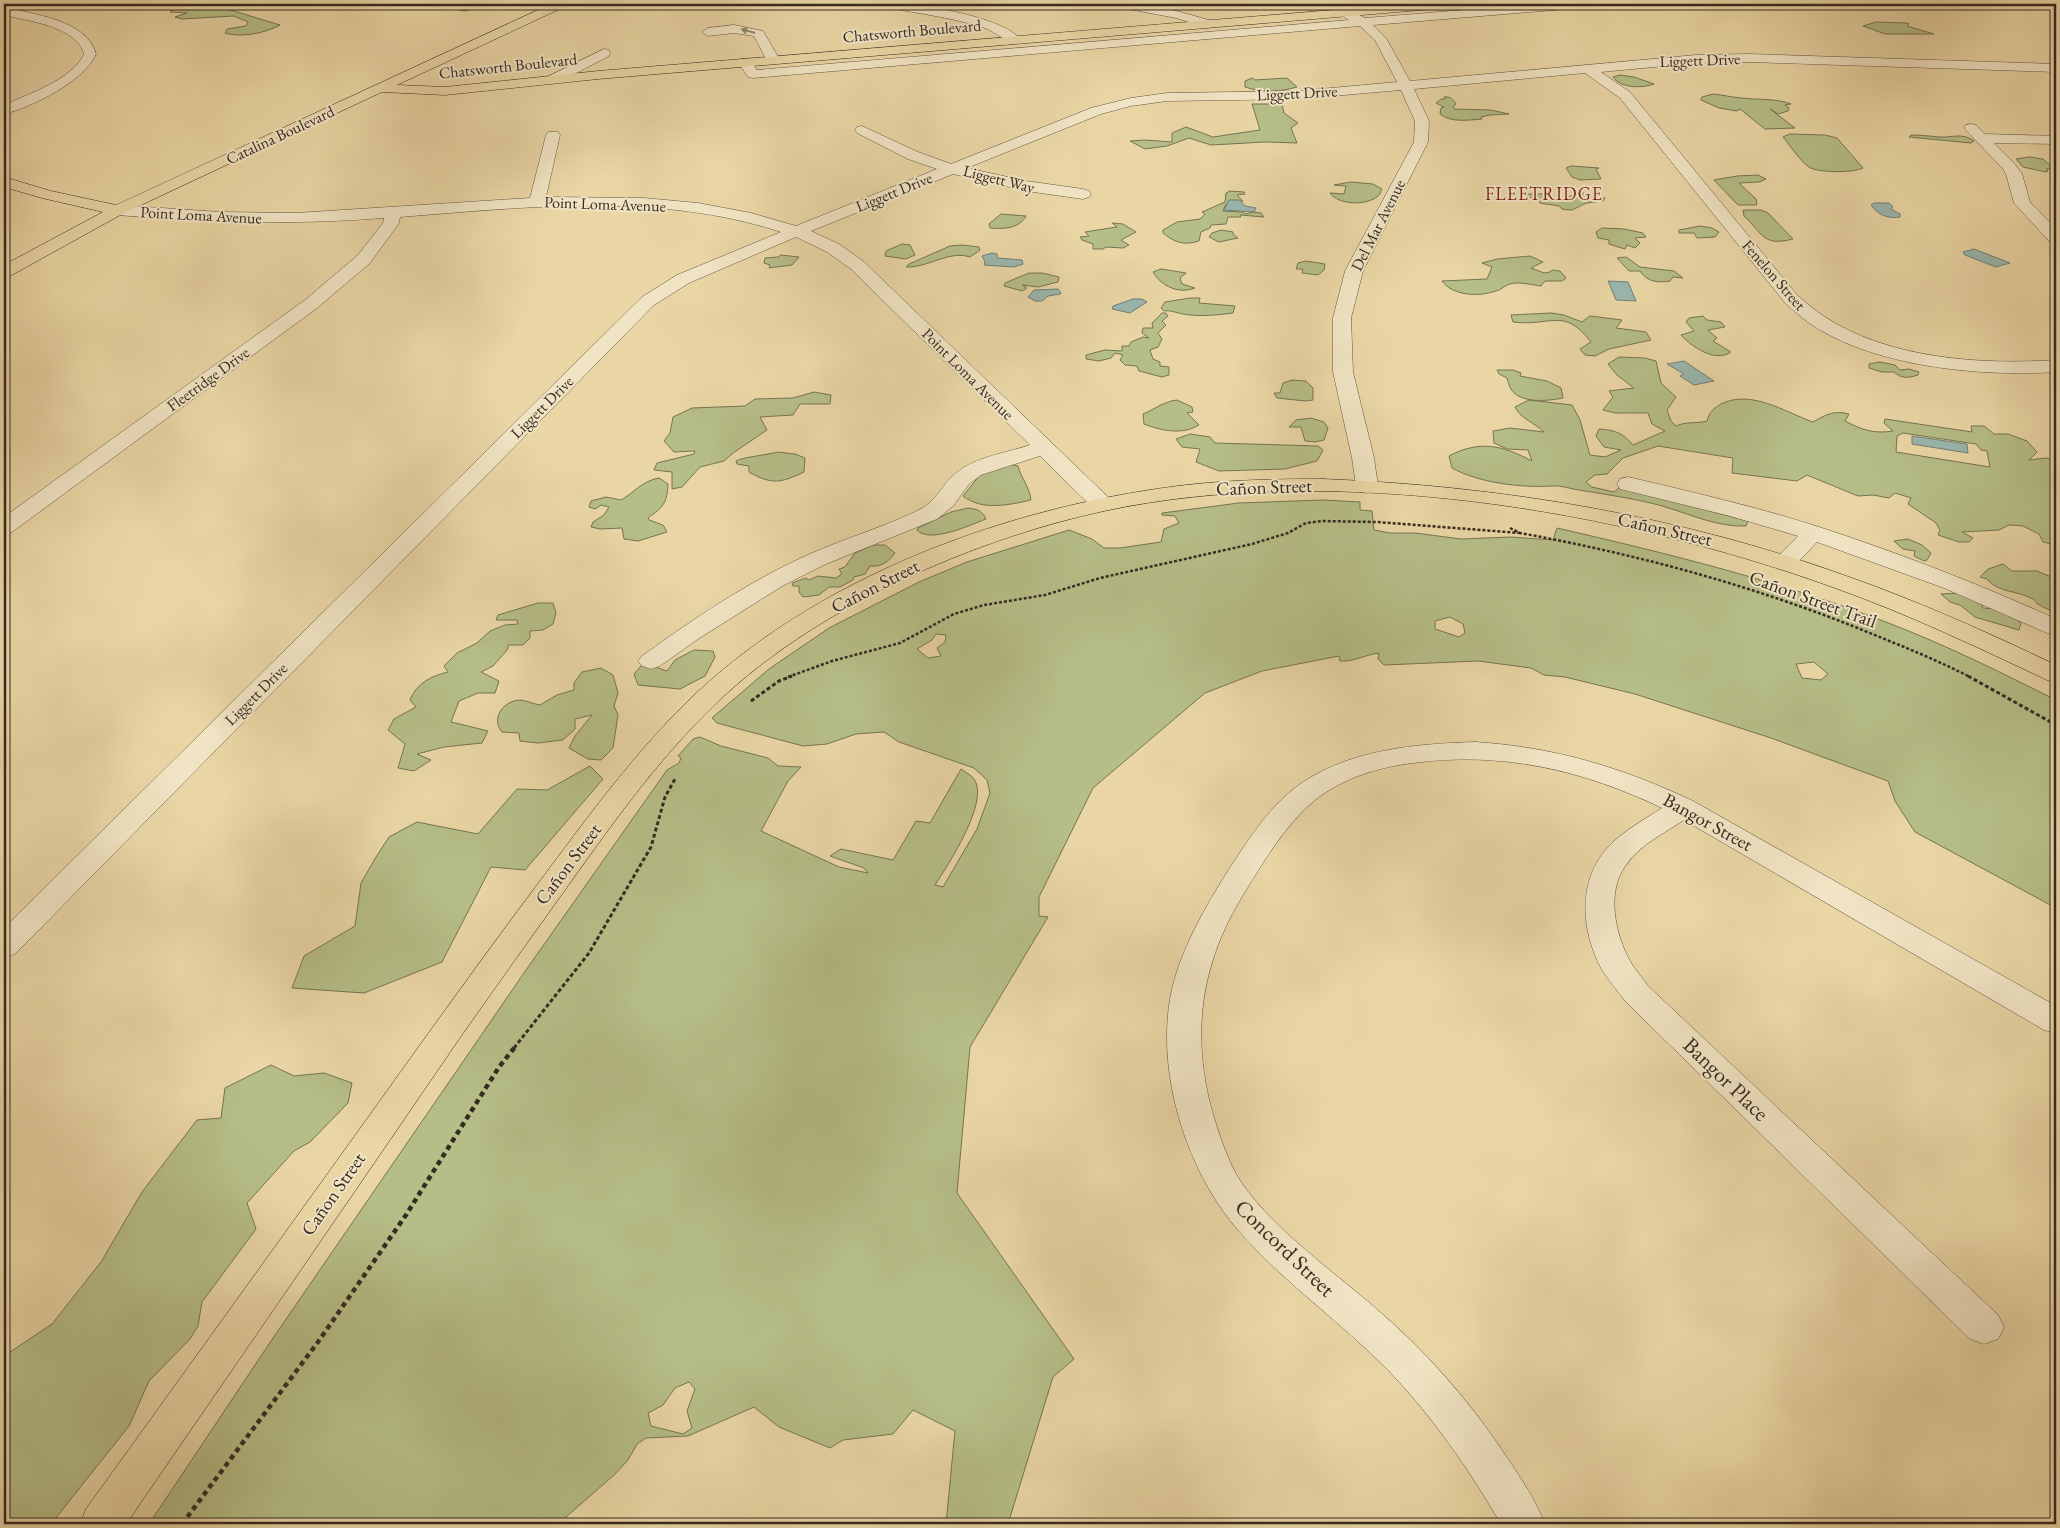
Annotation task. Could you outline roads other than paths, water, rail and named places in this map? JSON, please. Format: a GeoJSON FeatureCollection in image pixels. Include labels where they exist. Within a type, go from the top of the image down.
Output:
{"type":"FeatureCollection","features":[{"type":"Feature","properties":{"kind":"main road","name":"Catalina Boulevard"},"geometry":{"type":"LineString","coordinates":[[4,272],[118,210],[560,4]]}},
{"type":"Feature","properties":{"kind":"main road","name":"Chatsworth Boulevard"},"geometry":{"type":"LineString","coordinates":[[382,88],[445,91],[554,78],[1444,4]]}},
{"type":"Feature","properties":{"kind":"main road","name":"Point Loma Avenue"},"geometry":{"type":"LineString","coordinates":[[4,182],[48,196],[118,210]]}},
{"type":"Feature","properties":{"kind":"main road","name":"Cañon Street"},"geometry":{"type":"LineString","coordinates":[[100,1524],[513,938],[619,795],[683,721],[716,689],[768,647],[816,616],[853,596],[971,541],[1018,525],[1102,504],[1174,493],[1234,487],[1304,484],[1367,486],[1464,494],[1578,510],[1696,536],[1785,561],[1906,606],[1969,633],[2056,675]]}},
{"type":"Feature","properties":{"kind":"street"},"geometry":{"type":"LineString","coordinates":[[890,4],[984,24],[1007,33],[1015,40]]}},
{"type":"Feature","properties":{"kind":"street"},"geometry":{"type":"LineString","coordinates":[[1122,4],[1178,15],[1208,24]]}},
{"type":"Feature","properties":{"kind":"street","name":"Del Mar Avenue"},"geometry":{"type":"LineString","coordinates":[[1328,4],[1363,22],[1380,38],[1422,120],[1421,142],[1354,271],[1342,318],[1343,372],[1364,461],[1367,486]]}},
{"type":"Feature","properties":{"kind":"street"},"geometry":{"type":"LineString","coordinates":[[745,62],[753,74],[1578,4]]}},
{"type":"Feature","properties":{"kind":"street"},"geometry":{"type":"LineString","coordinates":[[4,11],[64,28],[77,35],[89,48],[90,53],[87,61],[68,79],[4,110]]}},
{"type":"Feature","properties":{"kind":"street"},"geometry":{"type":"LineString","coordinates":[[708,32],[744,28],[760,34],[773,60]]}},
{"type":"Feature","properties":{"kind":"street"},"geometry":{"type":"LineString","coordinates":[[554,78],[604,53]]}},
{"type":"Feature","properties":{"kind":"street","name":"Liggett Drive"},"geometry":{"type":"LineString","coordinates":[[4,946],[648,301],[683,279],[795,231],[1096,111],[1131,102],[1195,96],[1298,95],[1678,60],[1730,58],[2056,68]]}},
{"type":"Feature","properties":{"kind":"street","name":"Fenelon Street"},"geometry":{"type":"LineString","coordinates":[[1586,68],[1625,95],[1792,300],[1818,321],[1868,343],[1932,360],[1997,368],[2056,366]]}},
{"type":"Feature","properties":{"kind":"street","name":"Liggett Way"},"geometry":{"type":"LineString","coordinates":[[862,130],[896,150],[953,168],[1022,186],[1083,194]]}},
{"type":"Feature","properties":{"kind":"street"},"geometry":{"type":"LineString","coordinates":[[2054,235],[2022,203],[2012,170],[1977,133],[2056,140]]}},
{"type":"Feature","properties":{"kind":"street"},"geometry":{"type":"LineString","coordinates":[[537,202],[553,135]]}},
{"type":"Feature","properties":{"kind":"street","name":"Point Loma Avenue"},"geometry":{"type":"LineString","coordinates":[[118,210],[196,217],[322,217],[537,202],[618,201],[676,206],[736,215],[795,231],[836,249],[857,264],[1102,504]]}},
{"type":"Feature","properties":{"kind":"street","name":"Fleetridge Drive"},"geometry":{"type":"LineString","coordinates":[[4,527],[311,304],[364,259],[391,223],[393,212]]}},
{"type":"Feature","properties":{"kind":"street"},"geometry":{"type":"LineString","coordinates":[[651,661],[689,634],[776,580],[818,559],[929,514],[945,501],[967,473],[1043,448]]}},
{"type":"Feature","properties":{"kind":"street"},"geometry":{"type":"LineString","coordinates":[[1628,484],[1744,512],[1884,556],[1990,597],[2056,628]]}},
{"type":"Feature","properties":{"kind":"street"},"geometry":{"type":"LineString","coordinates":[[1785,561],[1814,533]]}},
{"type":"Feature","properties":{"kind":"street","name":"Bangor Street"},"geometry":{"type":"LineString","coordinates":[[1326,780],[1364,765],[1430,751],[1503,751],[1570,763],[1610,774],[1683,807],[2056,1021]]}},
{"type":"Feature","properties":{"kind":"street","name":"Concord Street"},"geometry":{"type":"LineString","coordinates":[[1326,780],[1304,793],[1273,828],[1211,923],[1194,964],[1182,1026],[1184,1057],[1194,1107],[1211,1161],[1221,1181],[1234,1200],[1269,1239],[1402,1358],[1439,1398],[1473,1441],[1524,1524]]}},
{"type":"Feature","properties":{"kind":"street","name":"Bangor Place"},"geometry":{"type":"LineString","coordinates":[[1683,807],[1630,844],[1616,858],[1604,875],[1600,896],[1600,918],[1606,944],[1617,967],[1638,994],[1984,1327]]}},
{"type":"Feature","properties":{"kind":"water"},"geometry":{"type":"Polygon","coordinates":[[[1229,200],[1240,200],[1245,206],[1256,208],[1254,212],[1224,210],[1229,200]]]}},
{"type":"Feature","properties":{"kind":"water"},"geometry":{"type":"Polygon","coordinates":[[[1874,203],[1889,203],[1893,207],[1891,209],[1900,214],[1900,217],[1887,217],[1880,214],[1871,205],[1874,203]]]}},
{"type":"Feature","properties":{"kind":"water"},"geometry":{"type":"Polygon","coordinates":[[[1974,249],[2010,263],[1996,267],[1965,255],[1963,252],[1974,249]]]}},
{"type":"Feature","properties":{"kind":"water"},"geometry":{"type":"Polygon","coordinates":[[[992,253],[997,254],[997,258],[1022,260],[1023,264],[1014,267],[984,265],[985,262],[982,256],[992,253]]]}},
{"type":"Feature","properties":{"kind":"water"},"geometry":{"type":"Polygon","coordinates":[[[1608,281],[1628,282],[1636,301],[1616,300],[1608,281]]]}},
{"type":"Feature","properties":{"kind":"water"},"geometry":{"type":"Polygon","coordinates":[[[1058,289],[1060,294],[1048,296],[1042,301],[1035,301],[1028,297],[1034,290],[1058,289]]]}},
{"type":"Feature","properties":{"kind":"water"},"geometry":{"type":"Polygon","coordinates":[[[1133,299],[1142,299],[1147,302],[1130,313],[1112,309],[1113,306],[1133,299]]]}},
{"type":"Feature","properties":{"kind":"water"},"geometry":{"type":"Polygon","coordinates":[[[1684,361],[1714,381],[1694,385],[1680,376],[1684,374],[1667,364],[1684,361]]]}},
{"type":"Feature","properties":{"kind":"water"},"geometry":{"type":"Polygon","coordinates":[[[1912,436],[1967,444],[1968,453],[1912,444],[1912,436]]]}},
{"type":"Feature","properties":{"kind":"district","name":"FLEETRIDGE"},"geometry":{"type":"Point","coordinates":[1544,193]}}]}
